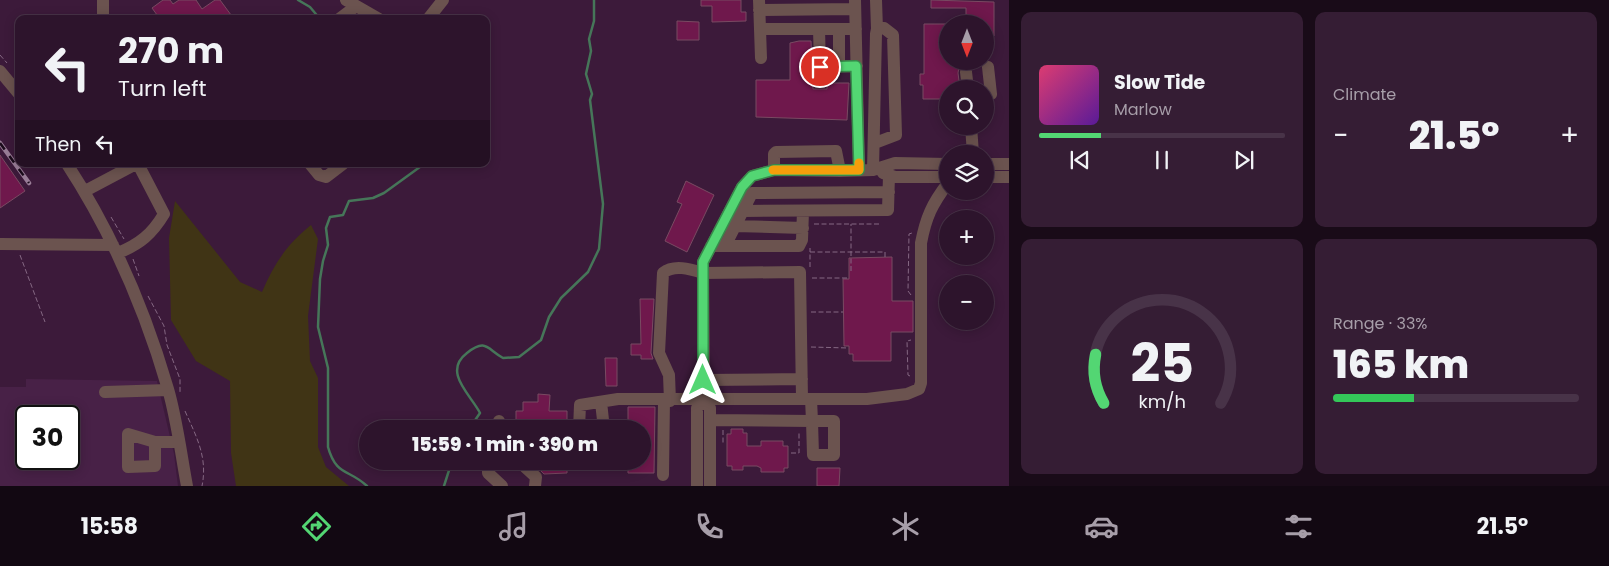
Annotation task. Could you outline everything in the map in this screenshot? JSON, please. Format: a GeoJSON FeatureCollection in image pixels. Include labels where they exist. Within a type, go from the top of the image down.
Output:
{"type":"FeatureCollection","features":[{"type":"Feature","properties":{"kind":"street"},"geometry":{"type":"LineString","coordinates":[[102,15],[103,0]]}},
{"type":"Feature","properties":{"kind":"street"},"geometry":{"type":"LineString","coordinates":[[431,15],[443,0]]}},
{"type":"Feature","properties":{"kind":"street"},"geometry":{"type":"LineString","coordinates":[[873,170],[875,143],[876,0]]}},
{"type":"Feature","properties":{"kind":"street"},"geometry":{"type":"LineString","coordinates":[[342,15],[350,3],[374,15]]}},
{"type":"Feature","properties":{"kind":"street"},"geometry":{"type":"LineString","coordinates":[[761,58],[759,5],[855,5],[859,170]]}},
{"type":"Feature","properties":{"kind":"street"},"geometry":{"type":"LineString","coordinates":[[875,143],[896,135],[893,35],[884,28],[876,31]]}},
{"type":"Feature","properties":{"kind":"street"},"geometry":{"type":"LineString","coordinates":[[760,29],[856,29]]}},
{"type":"Feature","properties":{"kind":"street"},"geometry":{"type":"LineString","coordinates":[[819,29],[820,67],[856,66]]}},
{"type":"Feature","properties":{"kind":"street"},"geometry":{"type":"LineString","coordinates":[[838,30],[839,67]]}},
{"type":"Feature","properties":{"kind":"street"},"geometry":{"type":"LineString","coordinates":[[0,71],[15,89]]}},
{"type":"Feature","properties":{"kind":"street"},"geometry":{"type":"LineString","coordinates":[[966,72],[967,80]]}},
{"type":"Feature","properties":{"kind":"street"},"geometry":{"type":"LineString","coordinates":[[774,170],[774,154],[776,152],[836,151],[840,171]]}},
{"type":"Feature","properties":{"kind":"street"},"geometry":{"type":"LineString","coordinates":[[873,170],[895,163],[939,164]]}},
{"type":"Feature","properties":{"kind":"street"},"geometry":{"type":"LineString","coordinates":[[994,164],[1009,164]]}},
{"type":"Feature","properties":{"kind":"street"},"geometry":{"type":"LineString","coordinates":[[69,167],[85,191],[115,249],[146,322],[168,390],[187,486]]}},
{"type":"Feature","properties":{"kind":"street"},"geometry":{"type":"LineString","coordinates":[[85,191],[131,167]]}},
{"type":"Feature","properties":{"kind":"street"},"geometry":{"type":"LineString","coordinates":[[0,244],[130,249],[152,233],[164,214],[139,167]]}},
{"type":"Feature","properties":{"kind":"street"},"geometry":{"type":"LineString","coordinates":[[312,167],[319,175],[326,177],[339,167]]}},
{"type":"Feature","properties":{"kind":"street"},"geometry":{"type":"LineString","coordinates":[[710,486],[710,408],[704,399],[703,380],[703,262],[742,187],[752,176],[774,170],[873,170],[889,175],[939,177]]}},
{"type":"Feature","properties":{"kind":"street"},"geometry":{"type":"LineString","coordinates":[[806,170],[805,218],[802,240],[806,247]]}},
{"type":"Feature","properties":{"kind":"street"},"geometry":{"type":"LineString","coordinates":[[735,226],[888,210],[889,175]]}},
{"type":"Feature","properties":{"kind":"street"},"geometry":{"type":"LineString","coordinates":[[994,177],[1009,177]]}},
{"type":"Feature","properties":{"kind":"street"},"geometry":{"type":"LineString","coordinates":[[725,246],[752,193],[888,192]]}},
{"type":"Feature","properties":{"kind":"street"},"geometry":{"type":"LineString","coordinates":[[579,420],[580,404],[618,399],[867,399],[907,394],[919,390],[921,383],[921,243],[932,204],[939,195]]}},
{"type":"Feature","properties":{"kind":"street"},"geometry":{"type":"LineString","coordinates":[[743,211],[805,218]]}},
{"type":"Feature","properties":{"kind":"street"},"geometry":{"type":"LineString","coordinates":[[711,246],[806,247]]}},
{"type":"Feature","properties":{"kind":"street"},"geometry":{"type":"LineString","coordinates":[[663,475],[669,375],[659,353],[663,273],[668,268],[689,268],[703,273],[800,272],[802,379],[812,421],[710,420]]}},
{"type":"Feature","properties":{"kind":"street"},"geometry":{"type":"LineString","coordinates":[[703,380],[802,379]]}},
{"type":"Feature","properties":{"kind":"street"},"geometry":{"type":"LineString","coordinates":[[105,392],[168,390]]}},
{"type":"Feature","properties":{"kind":"street"},"geometry":{"type":"LineString","coordinates":[[697,486],[697,408],[704,399]]}},
{"type":"Feature","properties":{"kind":"street"},"geometry":{"type":"LineString","coordinates":[[601,402],[603,420]]}},
{"type":"Feature","properties":{"kind":"street"},"geometry":{"type":"LineString","coordinates":[[155,442],[179,442]]}},
{"type":"Feature","properties":{"kind":"street"},"geometry":{"type":"LineString","coordinates":[[488,470],[488,473],[502,486]]}},
{"type":"Feature","properties":{"kind":"street"},"geometry":{"type":"LineString","coordinates":[[528,470],[536,477],[534,486]]}},
{"type":"Feature","properties":{"kind":"path"},"geometry":{"type":"LineString","coordinates":[[805,218],[851,224],[881,224]]}},
{"type":"Feature","properties":{"kind":"path"},"geometry":{"type":"LineString","coordinates":[[851,224],[851,271]]}},
{"type":"Feature","properties":{"kind":"path"},"geometry":{"type":"LineString","coordinates":[[16,244],[45,322]]}},
{"type":"Feature","properties":{"kind":"path"},"geometry":{"type":"LineString","coordinates":[[810,269],[806,247],[851,252],[885,252],[885,257]]}},
{"type":"Feature","properties":{"kind":"path"},"geometry":{"type":"LineString","coordinates":[[810,278],[848,278]]}},
{"type":"Feature","properties":{"kind":"path"},"geometry":{"type":"LineString","coordinates":[[801,312],[843,312]]}},
{"type":"Feature","properties":{"kind":"path"},"geometry":{"type":"LineString","coordinates":[[809,347],[848,348]]}},
{"type":"Feature","properties":{"kind":"path"},"geometry":{"type":"LineString","coordinates":[[791,453],[799,453],[799,431]]}},
{"type":"Feature","properties":{"kind":"shaded area"},"geometry":{"type":"Polygon","coordinates":[[[175,201],[240,282],[262,292],[271,272],[282,255],[311,225],[318,239],[308,316],[310,361],[318,378],[318,447],[326,467],[349,486],[236,486],[231,453],[230,381],[196,361],[171,320],[169,238],[175,201]]]}},
{"type":"Feature","properties":{"kind":"shaded area"},"geometry":{"type":"Polygon","coordinates":[[[26,379],[157,381],[174,454],[178,486],[0,486],[0,387],[26,387],[26,379]]]}},
{"type":"Feature","properties":{"kind":"building"},"geometry":{"type":"Polygon","coordinates":[[[163,0],[170,0],[173,4],[179,0],[196,0],[202,9],[215,0],[220,0],[231,15],[157,15],[152,8],[163,0]]]}},
{"type":"Feature","properties":{"kind":"building"},"geometry":{"type":"Polygon","coordinates":[[[701,0],[741,0],[741,12],[746,12],[746,21],[712,22],[712,6],[701,6],[701,0]]]}},
{"type":"Feature","properties":{"kind":"building"},"geometry":{"type":"Polygon","coordinates":[[[931,0],[994,2],[994,15],[966,15],[966,8],[931,8],[931,0]]]}},
{"type":"Feature","properties":{"kind":"building"},"geometry":{"type":"Polygon","coordinates":[[[677,21],[699,22],[699,40],[677,40],[677,21]]]}},
{"type":"Feature","properties":{"kind":"building"},"geometry":{"type":"Polygon","coordinates":[[[924,24],[939,24],[939,70],[958,70],[959,80],[939,80],[939,99],[923,99],[923,85],[920,85],[920,74],[924,74],[924,24]]]}},
{"type":"Feature","properties":{"kind":"building"},"geometry":{"type":"Polygon","coordinates":[[[811,41],[813,89],[827,89],[827,83],[849,83],[847,120],[756,117],[756,80],[790,80],[790,43],[811,41]]]}},
{"type":"Feature","properties":{"kind":"building"},"geometry":{"type":"Polygon","coordinates":[[[0,155],[25,191],[0,208],[0,155]]]}},
{"type":"Feature","properties":{"kind":"building"},"geometry":{"type":"Polygon","coordinates":[[[686,181],[714,195],[687,252],[665,241],[682,204],[677,202],[686,181]]]}},
{"type":"Feature","properties":{"kind":"building"},"geometry":{"type":"Polygon","coordinates":[[[892,257],[892,301],[913,301],[913,332],[891,332],[891,361],[853,361],[853,354],[849,354],[849,346],[844,346],[843,279],[849,279],[849,258],[892,257]]]}},
{"type":"Feature","properties":{"kind":"building"},"geometry":{"type":"Polygon","coordinates":[[[640,299],[654,299],[651,353],[653,359],[641,359],[641,355],[631,355],[631,344],[641,344],[640,299]]]}},
{"type":"Feature","properties":{"kind":"building"},"geometry":{"type":"Polygon","coordinates":[[[605,358],[617,358],[617,386],[606,386],[605,358]]]}},
{"type":"Feature","properties":{"kind":"building"},"geometry":{"type":"Polygon","coordinates":[[[538,394],[550,395],[549,411],[567,411],[567,420],[516,420],[516,411],[523,411],[523,402],[538,402],[538,394]]]}},
{"type":"Feature","properties":{"kind":"building"},"geometry":{"type":"Polygon","coordinates":[[[628,407],[655,407],[654,473],[628,473],[628,470],[651,470],[651,420],[628,420],[628,407]]]}},
{"type":"Feature","properties":{"kind":"building"},"geometry":{"type":"Polygon","coordinates":[[[731,429],[743,429],[743,433],[747,433],[747,446],[761,446],[761,441],[783,441],[783,446],[788,446],[788,468],[784,468],[784,472],[761,472],[761,468],[757,466],[743,466],[743,470],[732,470],[732,466],[727,466],[727,434],[731,434],[731,429]]]}},
{"type":"Feature","properties":{"kind":"building"},"geometry":{"type":"Polygon","coordinates":[[[817,468],[840,468],[839,486],[817,486],[817,468]]]}},
{"type":"Feature","properties":{"kind":"building"},"geometry":{"type":"Polygon","coordinates":[[[540,470],[567,470],[567,473],[544,474],[540,470]]]}},
{"type":"Feature","properties":{"kind":"waterway"},"geometry":{"type":"LineString","coordinates":[[298,0],[310,7],[317,15]]}},
{"type":"Feature","properties":{"kind":"waterway"},"geometry":{"type":"LineString","coordinates":[[475,420],[480,413],[465,391],[458,376],[457,368],[460,360],[478,346],[486,346],[503,358],[519,357],[541,340],[549,317],[561,298],[588,272],[599,249],[603,204],[590,100],[592,94],[586,74],[591,51],[589,39],[594,21],[594,0]]}},
{"type":"Feature","properties":{"kind":"waterway"},"geometry":{"type":"LineString","coordinates":[[367,486],[339,468],[331,456],[328,447],[328,368],[318,327],[320,279],[328,245],[326,228],[330,217],[343,215],[349,201],[373,198],[384,193],[420,167]]}},
{"type":"Feature","properties":{"kind":"waterway"},"geometry":{"type":"LineString","coordinates":[[444,486],[449,470]]}},
{"type":"Feature","properties":{"kind":"railway"},"geometry":{"type":"LineString","coordinates":[[0,143],[15,164]]}},
{"type":"Feature","properties":{"kind":"railway"},"geometry":{"type":"LineString","coordinates":[[17,167],[29,183]]}},
{"type":"Feature","properties":{"kind":"slow traffic"},"geometry":{"type":"LineString","coordinates":[[773,170],[859,170],[859,163]]}},
{"type":"Feature","properties":{"kind":"route"},"geometry":{"type":"LineString","coordinates":[[703,380],[703,262],[742,187],[752,176],[774,170],[859,170],[856,66],[820,67]]}}]}
